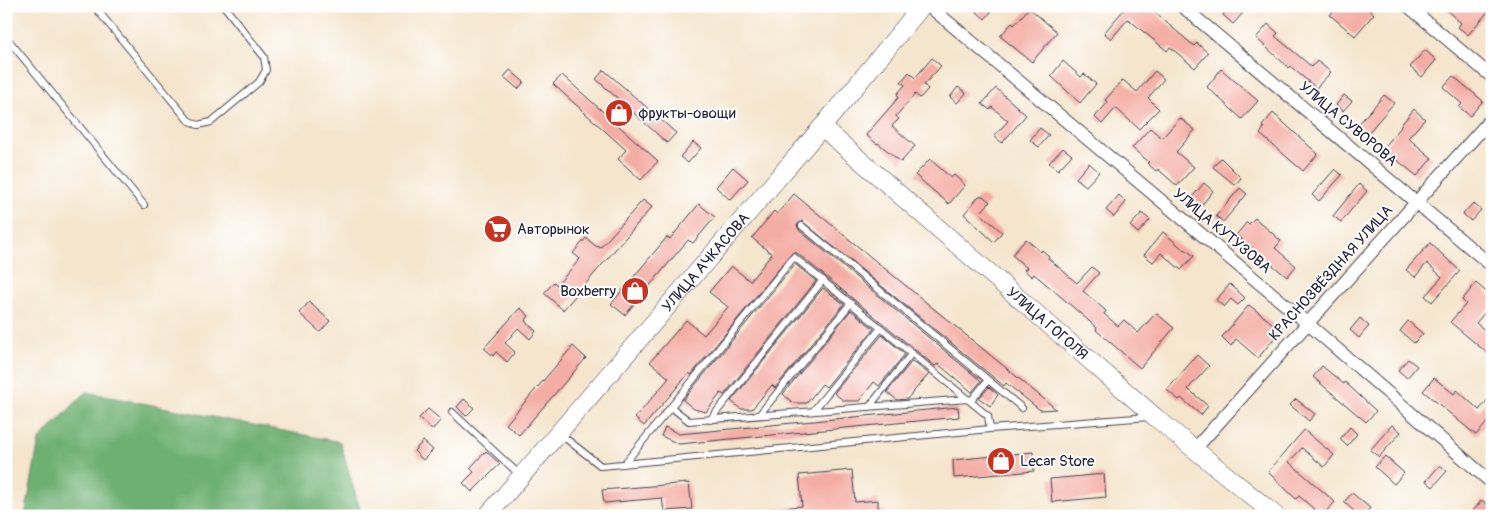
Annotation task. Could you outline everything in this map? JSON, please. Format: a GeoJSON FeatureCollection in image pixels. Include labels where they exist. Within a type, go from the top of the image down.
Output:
{"type":"FeatureCollection","features":[{"type":"Feature","properties":{"kind":"main road","name":"УЛИЦА АЧКАСОВА"},"geometry":{"type":"LineString","coordinates":[[488,516],[822,127],[922,6]]}},
{"type":"Feature","properties":{"kind":"main road","name":"УЛИЦА ГОГОЛЯ"},"geometry":{"type":"LineString","coordinates":[[822,127],[1155,417],[1276,516]]}},
{"type":"Feature","properties":{"kind":"street","name":"УЛИЦА КУТУЗОВА"},"geometry":{"type":"LineString","coordinates":[[929,6],[1308,323],[1492,483]]}},
{"type":"Feature","properties":{"kind":"street","name":"УЛИЦА СУВОРОВА"},"geometry":{"type":"LineString","coordinates":[[1182,6],[1492,266]]}},
{"type":"Feature","properties":{"kind":"street"},"geometry":{"type":"LineString","coordinates":[[1408,6],[1492,78]]}},
{"type":"Feature","properties":{"kind":"street","name":"КРАСНОЗВЁЗДНАЯ УЛИЦА"},"geometry":{"type":"LineString","coordinates":[[1194,450],[1492,118]]}},
{"type":"Feature","properties":{"kind":"lane"},"geometry":{"type":"LineString","coordinates":[[94,6],[188,120],[198,125],[211,122],[259,82],[266,70],[264,57],[224,6]]}},
{"type":"Feature","properties":{"kind":"lane"},"geometry":{"type":"LineString","coordinates":[[6,37],[144,205]]}},
{"type":"Feature","properties":{"kind":"lane"},"geometry":{"type":"LineString","coordinates":[[802,226],[1022,408]]}},
{"type":"Feature","properties":{"kind":"lane"},"geometry":{"type":"LineString","coordinates":[[624,464],[794,257],[988,416],[990,429]]}},
{"type":"Feature","properties":{"kind":"lane"},"geometry":{"type":"LineString","coordinates":[[710,420],[823,280]]}},
{"type":"Feature","properties":{"kind":"lane"},"geometry":{"type":"LineString","coordinates":[[759,416],[851,304]]}},
{"type":"Feature","properties":{"kind":"lane"},"geometry":{"type":"LineString","coordinates":[[813,411],[881,328]]}},
{"type":"Feature","properties":{"kind":"lane"},"geometry":{"type":"LineString","coordinates":[[869,407],[912,353]]}},
{"type":"Feature","properties":{"kind":"lane"},"geometry":{"type":"LineString","coordinates":[[671,407],[689,421],[969,400],[988,380]]}},
{"type":"Feature","properties":{"kind":"lane"},"geometry":{"type":"LineString","coordinates":[[452,412],[522,476]]}},
{"type":"Feature","properties":{"kind":"lane"},"geometry":{"type":"LineString","coordinates":[[559,434],[601,466],[990,429],[1155,417]]}},
{"type":"Feature","properties":{"kind":"green space"},"geometry":{"type":"Polygon","coordinates":[[[86,392],[340,442],[362,516],[25,516],[39,440],[86,392]]]}},
{"type":"Feature","properties":{"kind":"building"},"geometry":{"type":"Polygon","coordinates":[[[970,6],[996,6],[985,19],[970,6]]]}},
{"type":"Feature","properties":{"kind":"building"},"geometry":{"type":"Polygon","coordinates":[[[1127,6],[1147,6],[1194,46],[1197,43],[1208,53],[1195,68],[1170,47],[1167,51],[1128,19],[1111,39],[1104,33],[1127,6]]]}},
{"type":"Feature","properties":{"kind":"building"},"geometry":{"type":"Polygon","coordinates":[[[1230,6],[1249,6],[1233,24],[1223,15],[1230,6]]]}},
{"type":"Feature","properties":{"kind":"building"},"geometry":{"type":"Polygon","coordinates":[[[1338,6],[1364,6],[1374,14],[1355,36],[1330,15],[1338,6]]]}},
{"type":"Feature","properties":{"kind":"building"},"geometry":{"type":"Polygon","coordinates":[[[1442,6],[1492,7],[1468,35],[1458,27],[1461,23],[1442,6]]]}},
{"type":"Feature","properties":{"kind":"building"},"geometry":{"type":"Polygon","coordinates":[[[1029,8],[1057,32],[1032,62],[1000,36],[1012,23],[1014,25],[1029,8]]]}},
{"type":"Feature","properties":{"kind":"building"},"geometry":{"type":"Polygon","coordinates":[[[1268,24],[1278,33],[1275,36],[1312,67],[1317,61],[1331,72],[1316,88],[1290,66],[1289,68],[1256,38],[1268,24]]]}},
{"type":"Feature","properties":{"kind":"building"},"geometry":{"type":"Polygon","coordinates":[[[1425,50],[1436,60],[1422,77],[1410,67],[1425,50]]]}},
{"type":"Feature","properties":{"kind":"building"},"geometry":{"type":"Polygon","coordinates":[[[932,58],[941,66],[924,85],[928,89],[920,98],[915,94],[896,116],[899,119],[892,126],[915,146],[901,162],[866,135],[899,97],[897,94],[905,85],[901,82],[909,72],[915,78],[932,58]]]}},
{"type":"Feature","properties":{"kind":"building"},"geometry":{"type":"Polygon","coordinates":[[[1063,61],[1081,77],[1084,74],[1096,84],[1080,103],[1051,76],[1063,61]]]}},
{"type":"Feature","properties":{"kind":"building"},"geometry":{"type":"Polygon","coordinates":[[[1221,69],[1258,101],[1242,119],[1207,87],[1221,69]]]}},
{"type":"Feature","properties":{"kind":"building"},"geometry":{"type":"Polygon","coordinates":[[[510,70],[524,82],[518,89],[504,77],[510,70]]]}},
{"type":"Feature","properties":{"kind":"building"},"geometry":{"type":"Polygon","coordinates":[[[604,70],[676,133],[667,143],[596,79],[604,70]]]}},
{"type":"Feature","properties":{"kind":"building"},"geometry":{"type":"Polygon","coordinates":[[[1155,71],[1164,79],[1148,98],[1159,109],[1139,129],[1117,109],[1102,124],[1095,117],[1108,102],[1105,100],[1123,80],[1137,92],[1155,71]]]}},
{"type":"Feature","properties":{"kind":"building"},"geometry":{"type":"Polygon","coordinates":[[[562,75],[658,161],[641,180],[618,159],[626,150],[553,84],[562,75]]]}},
{"type":"Feature","properties":{"kind":"building"},"geometry":{"type":"Polygon","coordinates":[[[1453,76],[1483,101],[1470,116],[1459,107],[1462,104],[1443,87],[1453,76]]]}},
{"type":"Feature","properties":{"kind":"building"},"geometry":{"type":"Polygon","coordinates":[[[958,87],[966,93],[957,103],[950,97],[958,87]]]}},
{"type":"Feature","properties":{"kind":"building"},"geometry":{"type":"Polygon","coordinates":[[[996,88],[1026,115],[1002,143],[994,136],[1008,121],[992,107],[990,110],[982,104],[996,88]]]}},
{"type":"Feature","properties":{"kind":"building"},"geometry":{"type":"Polygon","coordinates":[[[1344,95],[1352,101],[1343,111],[1336,105],[1344,95]]]}},
{"type":"Feature","properties":{"kind":"building"},"geometry":{"type":"Polygon","coordinates":[[[1384,95],[1394,103],[1367,134],[1357,126],[1384,95]]]}},
{"type":"Feature","properties":{"kind":"building"},"geometry":{"type":"Polygon","coordinates":[[[1414,109],[1425,119],[1408,138],[1432,158],[1417,176],[1383,149],[1414,109]]]}},
{"type":"Feature","properties":{"kind":"building"},"geometry":{"type":"Polygon","coordinates":[[[1273,113],[1318,154],[1303,171],[1260,134],[1264,128],[1262,126],[1273,113]]]}},
{"type":"Feature","properties":{"kind":"building"},"geometry":{"type":"Polygon","coordinates":[[[1180,118],[1195,130],[1176,152],[1194,167],[1177,186],[1158,169],[1156,171],[1147,163],[1149,162],[1132,148],[1150,128],[1162,138],[1180,118]]]}},
{"type":"Feature","properties":{"kind":"building"},"geometry":{"type":"Polygon","coordinates":[[[1040,128],[1049,135],[1039,147],[1030,140],[1040,128]]]}},
{"type":"Feature","properties":{"kind":"building"},"geometry":{"type":"Polygon","coordinates":[[[693,142],[701,148],[688,163],[680,157],[693,142]]]}},
{"type":"Feature","properties":{"kind":"building"},"geometry":{"type":"Polygon","coordinates":[[[1063,148],[1072,155],[1058,170],[1049,163],[1063,148]]]}},
{"type":"Feature","properties":{"kind":"building"},"geometry":{"type":"Polygon","coordinates":[[[1221,158],[1241,178],[1235,185],[1213,167],[1221,158]]]}},
{"type":"Feature","properties":{"kind":"building"},"geometry":{"type":"Polygon","coordinates":[[[930,159],[951,178],[954,175],[965,185],[949,204],[915,175],[930,159]]]}},
{"type":"Feature","properties":{"kind":"building"},"geometry":{"type":"Polygon","coordinates":[[[1089,163],[1099,172],[1086,186],[1076,178],[1089,163]]]}},
{"type":"Feature","properties":{"kind":"building"},"geometry":{"type":"Polygon","coordinates":[[[733,167],[748,180],[730,200],[716,187],[733,167]]]}},
{"type":"Feature","properties":{"kind":"building"},"geometry":{"type":"Polygon","coordinates":[[[1335,169],[1342,175],[1319,201],[1312,195],[1335,169]]]}},
{"type":"Feature","properties":{"kind":"building"},"geometry":{"type":"Polygon","coordinates":[[[1204,183],[1213,191],[1201,206],[1191,198],[1204,183]]]}},
{"type":"Feature","properties":{"kind":"building"},"geometry":{"type":"Polygon","coordinates":[[[1359,184],[1367,191],[1341,222],[1333,216],[1359,184]]]}},
{"type":"Feature","properties":{"kind":"building"},"geometry":{"type":"Polygon","coordinates":[[[1240,188],[1247,194],[1223,222],[1216,216],[1240,188]]]}},
{"type":"Feature","properties":{"kind":"building"},"geometry":{"type":"Polygon","coordinates":[[[794,194],[1056,409],[1040,410],[1006,383],[1004,386],[802,221],[797,225],[799,230],[981,381],[972,392],[938,364],[935,366],[797,253],[793,252],[691,375],[689,373],[644,426],[635,418],[669,378],[650,362],[686,320],[704,335],[728,307],[709,292],[731,266],[750,281],[772,254],[752,238],[774,211],[777,214],[794,194]]]}},
{"type":"Feature","properties":{"kind":"building"},"geometry":{"type":"Polygon","coordinates":[[[1119,195],[1126,202],[1114,217],[1106,210],[1119,195]]]}},
{"type":"Feature","properties":{"kind":"building"},"geometry":{"type":"Polygon","coordinates":[[[979,196],[983,196],[990,202],[980,213],[1002,232],[994,242],[964,214],[979,196]]]}},
{"type":"Feature","properties":{"kind":"building"},"geometry":{"type":"Polygon","coordinates":[[[643,200],[652,207],[563,310],[544,293],[554,282],[557,285],[580,259],[573,253],[586,238],[600,248],[643,200]]]}},
{"type":"Feature","properties":{"kind":"building"},"geometry":{"type":"Polygon","coordinates":[[[1473,203],[1481,210],[1471,221],[1463,214],[1473,203]]]}},
{"type":"Feature","properties":{"kind":"building"},"geometry":{"type":"Polygon","coordinates":[[[699,204],[715,217],[693,243],[688,240],[625,315],[611,304],[667,237],[670,239],[699,204]]]}},
{"type":"Feature","properties":{"kind":"building"},"geometry":{"type":"Polygon","coordinates":[[[1142,213],[1150,220],[1138,233],[1130,226],[1142,213]]]}},
{"type":"Feature","properties":{"kind":"building"},"geometry":{"type":"Polygon","coordinates":[[[1255,218],[1281,241],[1275,248],[1296,266],[1287,277],[1236,235],[1247,222],[1249,224],[1255,218]]]}},
{"type":"Feature","properties":{"kind":"building"},"geometry":{"type":"Polygon","coordinates":[[[1163,232],[1194,256],[1181,270],[1161,253],[1153,262],[1144,255],[1163,232]]]}},
{"type":"Feature","properties":{"kind":"building"},"geometry":{"type":"Polygon","coordinates":[[[1026,239],[1041,252],[1042,250],[1049,256],[1048,258],[1077,283],[1092,267],[1099,273],[1083,291],[1106,311],[1104,314],[1118,326],[1124,320],[1138,333],[1156,313],[1174,328],[1140,368],[1052,289],[1034,274],[1032,277],[1024,270],[1027,268],[1012,255],[1026,239]]]}},
{"type":"Feature","properties":{"kind":"building"},"geometry":{"type":"Polygon","coordinates":[[[1430,243],[1460,271],[1432,302],[1425,296],[1442,277],[1427,263],[1415,277],[1406,270],[1430,243]]]}},
{"type":"Feature","properties":{"kind":"building"},"geometry":{"type":"Polygon","coordinates":[[[795,264],[816,281],[724,395],[721,393],[706,412],[694,409],[683,400],[795,264]]]}},
{"type":"Feature","properties":{"kind":"building"},"geometry":{"type":"Polygon","coordinates":[[[1476,283],[1492,297],[1492,304],[1476,323],[1492,336],[1492,357],[1450,322],[1466,304],[1462,300],[1476,283]]]}},
{"type":"Feature","properties":{"kind":"building"},"geometry":{"type":"Polygon","coordinates":[[[1230,284],[1245,298],[1238,305],[1231,299],[1224,307],[1216,300],[1230,284]]]}},
{"type":"Feature","properties":{"kind":"building"},"geometry":{"type":"Polygon","coordinates":[[[823,288],[844,304],[775,388],[772,385],[752,409],[741,409],[731,401],[823,288]]]}},
{"type":"Feature","properties":{"kind":"building"},"geometry":{"type":"Polygon","coordinates":[[[309,302],[330,321],[320,332],[299,313],[309,302]]]}},
{"type":"Feature","properties":{"kind":"building"},"geometry":{"type":"Polygon","coordinates":[[[1249,305],[1281,330],[1258,358],[1236,339],[1231,346],[1222,337],[1249,305]]]}},
{"type":"Feature","properties":{"kind":"building"},"geometry":{"type":"Polygon","coordinates":[[[520,308],[529,316],[525,321],[536,331],[530,339],[518,328],[505,343],[515,352],[507,362],[496,352],[493,356],[484,348],[520,308]]]}},
{"type":"Feature","properties":{"kind":"building"},"geometry":{"type":"Polygon","coordinates":[[[851,310],[874,329],[826,387],[822,384],[807,403],[793,403],[783,394],[851,310]]]}},
{"type":"Feature","properties":{"kind":"building"},"geometry":{"type":"Polygon","coordinates":[[[1360,318],[1369,326],[1359,338],[1350,330],[1360,318]]]}},
{"type":"Feature","properties":{"kind":"building"},"geometry":{"type":"Polygon","coordinates":[[[1408,321],[1423,334],[1414,343],[1400,331],[1408,321]]]}},
{"type":"Feature","properties":{"kind":"building"},"geometry":{"type":"Polygon","coordinates":[[[882,335],[905,354],[879,386],[874,382],[859,401],[844,401],[834,393],[882,335]]]}},
{"type":"Feature","properties":{"kind":"building"},"geometry":{"type":"Polygon","coordinates":[[[573,346],[586,358],[519,435],[506,424],[573,346]]]}},
{"type":"Feature","properties":{"kind":"building"},"geometry":{"type":"Polygon","coordinates":[[[1197,355],[1209,366],[1188,389],[1208,406],[1201,415],[1181,398],[1179,400],[1167,390],[1197,355]]]}},
{"type":"Feature","properties":{"kind":"building"},"geometry":{"type":"Polygon","coordinates":[[[1408,359],[1417,366],[1407,378],[1398,370],[1408,359]]]}},
{"type":"Feature","properties":{"kind":"building"},"geometry":{"type":"Polygon","coordinates":[[[912,361],[929,374],[907,399],[897,400],[887,392],[912,361]]]}},
{"type":"Feature","properties":{"kind":"building"},"geometry":{"type":"Polygon","coordinates":[[[1322,366],[1344,384],[1345,382],[1376,411],[1366,422],[1313,377],[1322,366]]]}},
{"type":"Feature","properties":{"kind":"building"},"geometry":{"type":"Polygon","coordinates":[[[1434,378],[1454,394],[1457,390],[1479,410],[1492,395],[1492,417],[1476,435],[1423,391],[1434,378]]]}},
{"type":"Feature","properties":{"kind":"building"},"geometry":{"type":"Polygon","coordinates":[[[989,387],[998,395],[990,406],[979,398],[989,387]]]}},
{"type":"Feature","properties":{"kind":"building"},"geometry":{"type":"Polygon","coordinates":[[[464,399],[474,408],[466,416],[457,407],[464,399]]]}},
{"type":"Feature","properties":{"kind":"building"},"geometry":{"type":"Polygon","coordinates":[[[1296,399],[1315,414],[1309,421],[1290,405],[1296,399]]]}},
{"type":"Feature","properties":{"kind":"building"},"geometry":{"type":"Polygon","coordinates":[[[958,407],[959,417],[679,444],[661,436],[665,427],[679,434],[958,407]]]}},
{"type":"Feature","properties":{"kind":"building"},"geometry":{"type":"Polygon","coordinates":[[[428,409],[441,420],[432,430],[419,418],[428,409]]]}},
{"type":"Feature","properties":{"kind":"building"},"geometry":{"type":"Polygon","coordinates":[[[1392,425],[1401,432],[1379,457],[1370,450],[1392,425]]]}},
{"type":"Feature","properties":{"kind":"building"},"geometry":{"type":"Polygon","coordinates":[[[1350,427],[1357,434],[1347,446],[1340,439],[1350,427]]]}},
{"type":"Feature","properties":{"kind":"building"},"geometry":{"type":"Polygon","coordinates":[[[1304,430],[1334,455],[1324,467],[1302,448],[1289,462],[1335,502],[1322,516],[1299,496],[1296,499],[1268,472],[1304,430]]]}},
{"type":"Feature","properties":{"kind":"building"},"geometry":{"type":"Polygon","coordinates":[[[423,441],[433,450],[423,460],[414,451],[423,441]]]}},
{"type":"Feature","properties":{"kind":"building"},"geometry":{"type":"Polygon","coordinates":[[[486,451],[500,464],[472,492],[463,483],[474,472],[470,468],[486,451]]]}},
{"type":"Feature","properties":{"kind":"building"},"geometry":{"type":"Polygon","coordinates":[[[1033,452],[1034,471],[954,478],[953,460],[1033,452]]]}},
{"type":"Feature","properties":{"kind":"building"},"geometry":{"type":"Polygon","coordinates":[[[1385,456],[1404,473],[1394,484],[1375,467],[1385,456]]]}},
{"type":"Feature","properties":{"kind":"building"},"geometry":{"type":"Polygon","coordinates":[[[1440,465],[1447,471],[1433,487],[1426,481],[1440,465]]]}},
{"type":"Feature","properties":{"kind":"building"},"geometry":{"type":"Polygon","coordinates":[[[852,470],[855,502],[878,500],[878,508],[891,516],[773,516],[773,509],[802,506],[799,475],[852,470]]]}},
{"type":"Feature","properties":{"kind":"building"},"geometry":{"type":"Polygon","coordinates":[[[1104,474],[1106,497],[1052,502],[1050,479],[1104,474]]]}},
{"type":"Feature","properties":{"kind":"building"},"geometry":{"type":"Polygon","coordinates":[[[689,483],[692,509],[664,511],[662,498],[604,503],[602,490],[689,483]]]}},
{"type":"Feature","properties":{"kind":"building"},"geometry":{"type":"Polygon","coordinates":[[[1352,493],[1370,508],[1364,516],[1350,516],[1354,511],[1344,502],[1352,493]]]}},
{"type":"Feature","properties":{"kind":"building"},"geometry":{"type":"Polygon","coordinates":[[[1482,500],[1492,508],[1488,516],[1469,516],[1482,500]]]}},
{"type":"Feature","properties":{"kind":"place","name":"фрукты-овощи"},"geometry":{"type":"Point","coordinates":[619,113]}},
{"type":"Feature","properties":{"kind":"place","name":"Авторынок"},"geometry":{"type":"Point","coordinates":[498,229]}},
{"type":"Feature","properties":{"kind":"place","name":"Boxberry"},"geometry":{"type":"Point","coordinates":[635,291]}},
{"type":"Feature","properties":{"kind":"place","name":"Lecar Store"},"geometry":{"type":"Point","coordinates":[1001,461]}}]}
